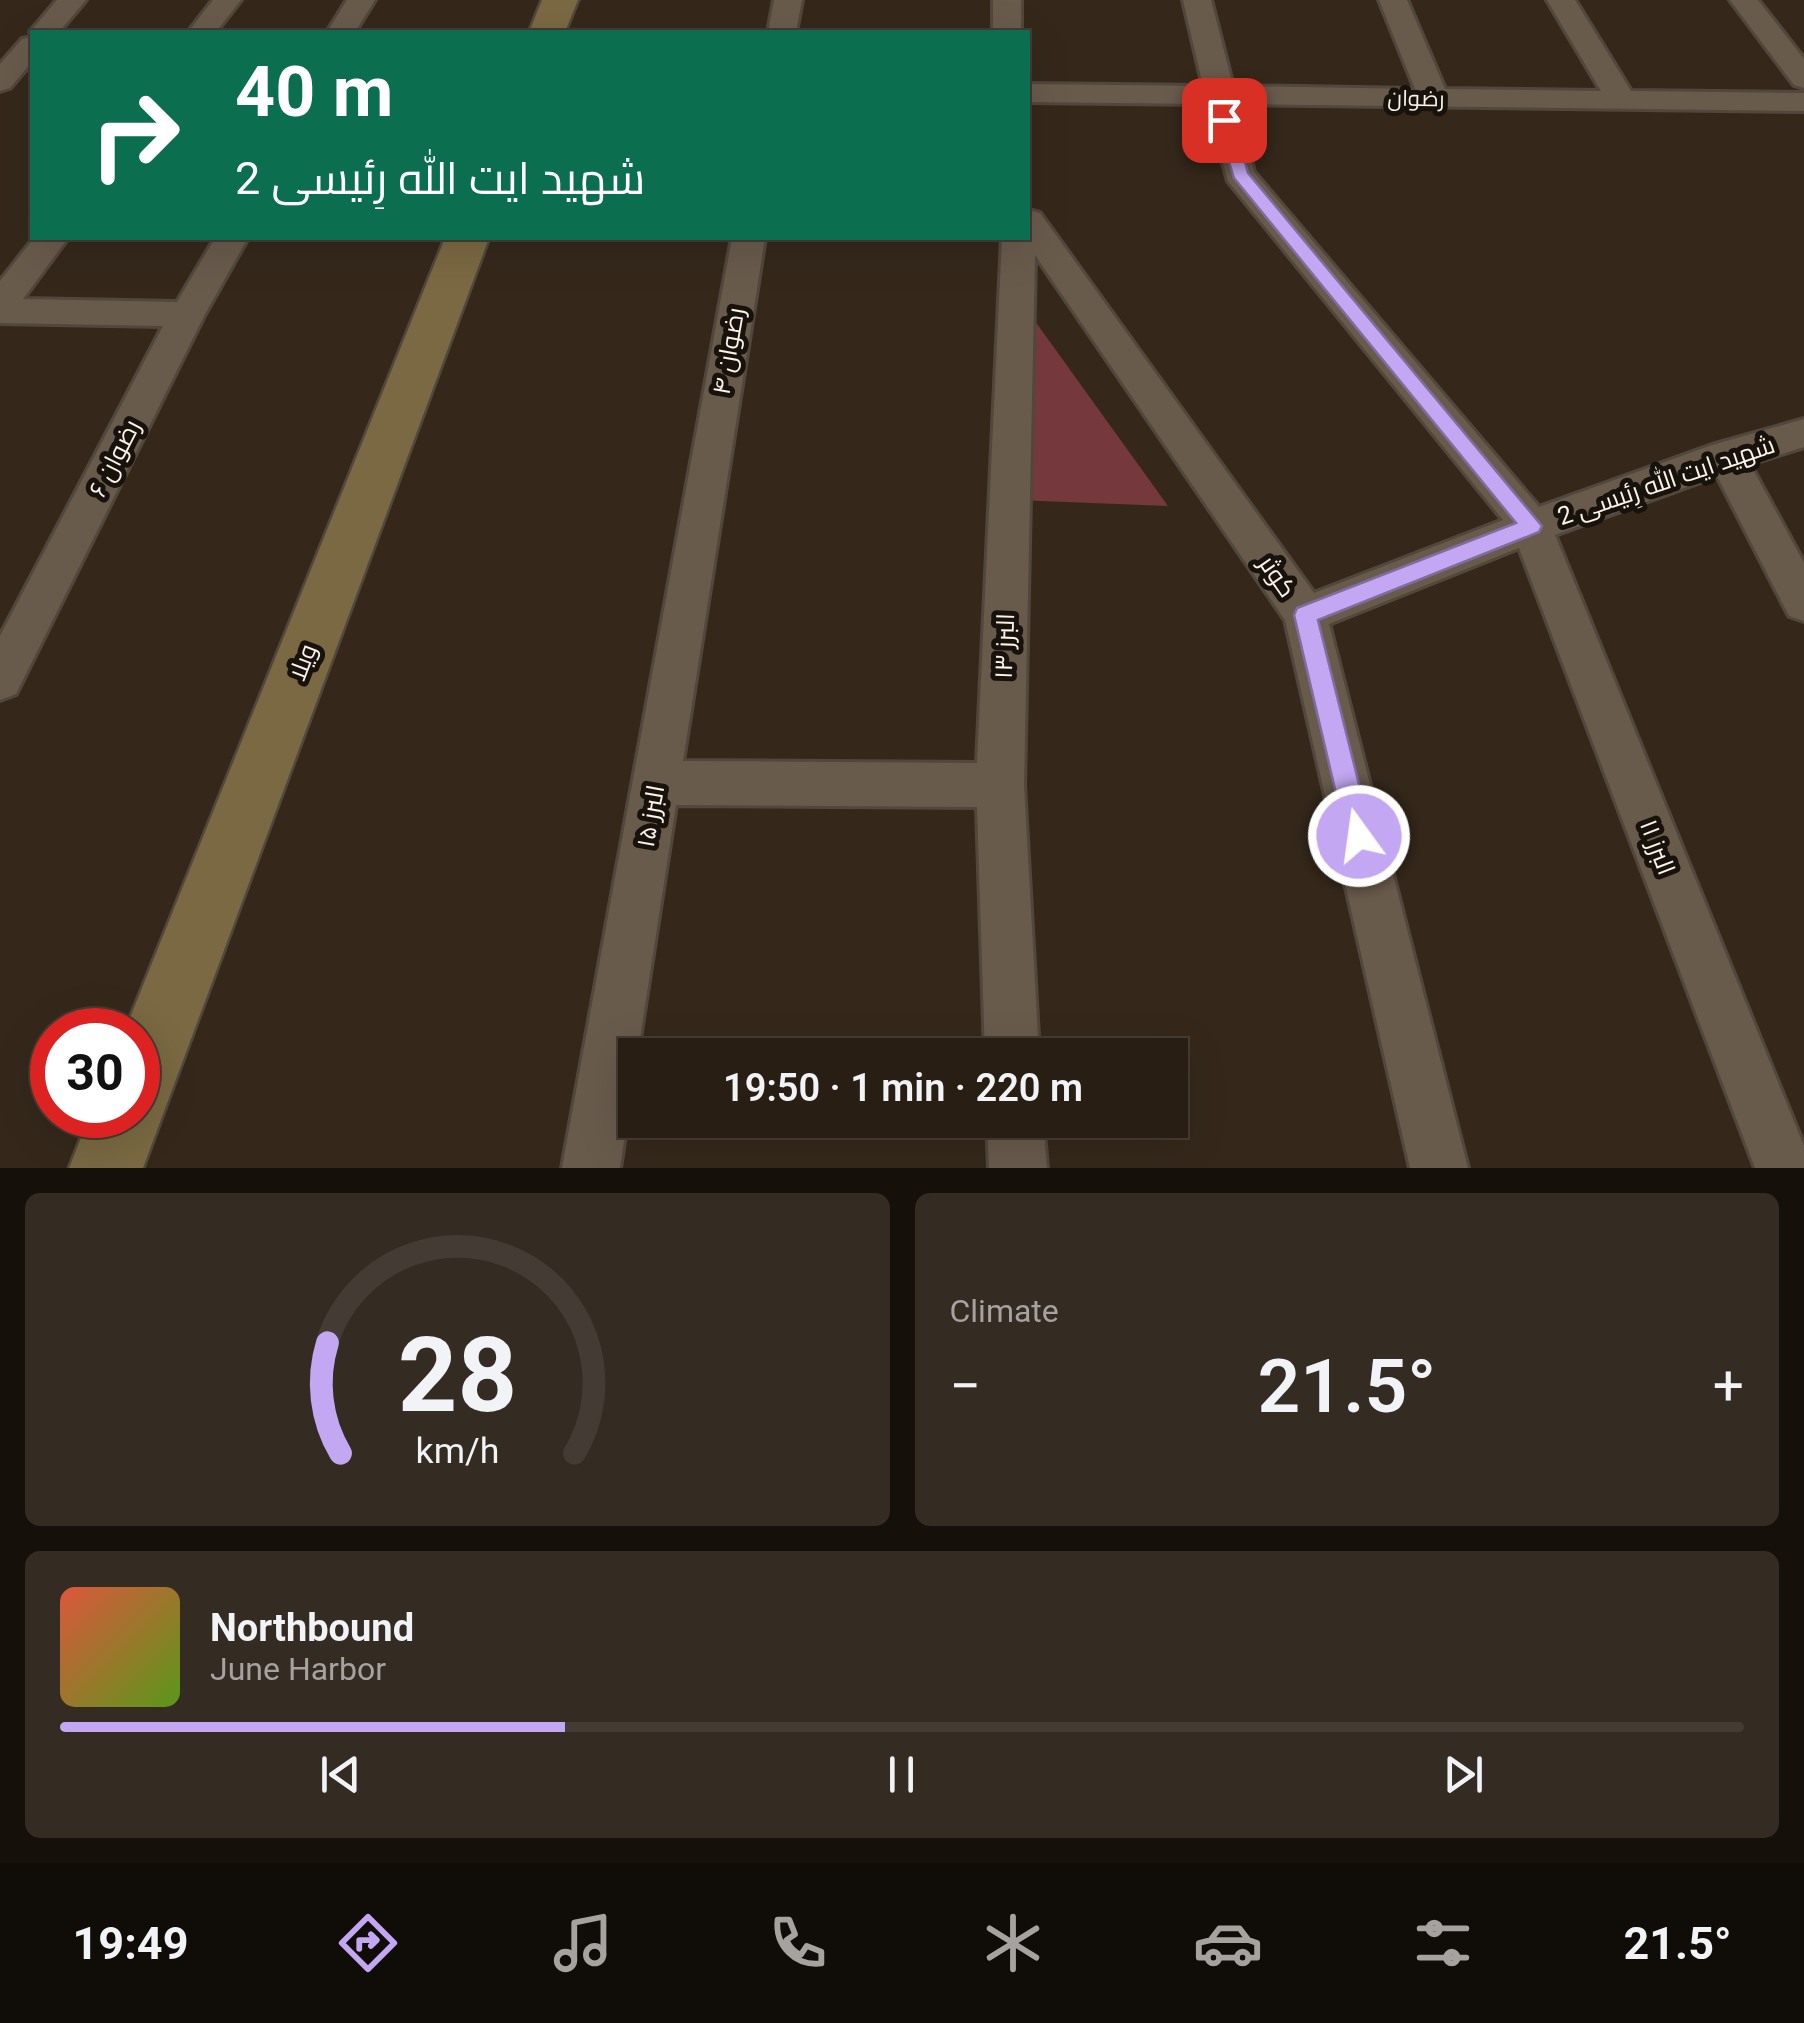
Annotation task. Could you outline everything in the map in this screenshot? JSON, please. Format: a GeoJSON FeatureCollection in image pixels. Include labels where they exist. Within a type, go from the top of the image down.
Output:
{"type":"FeatureCollection","features":[{"type":"Feature","properties":{"kind":"main road"},"geometry":{"type":"LineString","coordinates":[[548,30],[560,0]]}},
{"type":"Feature","properties":{"kind":"main road","name":"ویلا"},"geometry":{"type":"LineString","coordinates":[[160,1030],[466,240]]}},
{"type":"Feature","properties":{"kind":"main road"},"geometry":{"type":"LineString","coordinates":[[106,1168],[117,1138]]}},
{"type":"Feature","properties":{"kind":"street"},"geometry":{"type":"LineString","coordinates":[[46,30],[72,0]]}},
{"type":"Feature","properties":{"kind":"street"},"geometry":{"type":"LineString","coordinates":[[204,30],[227,0]]}},
{"type":"Feature","properties":{"kind":"street"},"geometry":{"type":"LineString","coordinates":[[342,30],[360,0]]}},
{"type":"Feature","properties":{"kind":"street"},"geometry":{"type":"LineString","coordinates":[[782,30],[788,0]]}},
{"type":"Feature","properties":{"kind":"street"},"geometry":{"type":"LineString","coordinates":[[1007,0],[1008,30]]}},
{"type":"Feature","properties":{"kind":"street","name":"البرز ۱۱"},"geometry":{"type":"LineString","coordinates":[[1197,0],[1240,174],[1531,526],[1784,1168]]}},
{"type":"Feature","properties":{"kind":"street"},"geometry":{"type":"LineString","coordinates":[[1393,0],[1434,98]]}},
{"type":"Feature","properties":{"kind":"street"},"geometry":{"type":"LineString","coordinates":[[1562,0],[1622,101]]}},
{"type":"Feature","properties":{"kind":"street"},"geometry":{"type":"LineString","coordinates":[[1744,0],[1804,79]]}},
{"type":"Feature","properties":{"kind":"street"},"geometry":{"type":"LineString","coordinates":[[0,82],[30,47]]}},
{"type":"Feature","properties":{"kind":"street"},"geometry":{"type":"LineString","coordinates":[[0,82],[30,82]]}},
{"type":"Feature","properties":{"kind":"street","name":"رضوان"},"geometry":{"type":"LineString","coordinates":[[1030,94],[1804,102]]}},
{"type":"Feature","properties":{"kind":"street","name":"کوثر"},"geometry":{"type":"LineString","coordinates":[[1030,223],[1305,615],[1439,1168]]}},
{"type":"Feature","properties":{"kind":"street"},"geometry":{"type":"LineString","coordinates":[[0,308],[49,240]]}},
{"type":"Feature","properties":{"kind":"street","name":"رضوان ۶"},"geometry":{"type":"LineString","coordinates":[[0,680],[229,240]]}},
{"type":"Feature","properties":{"kind":"street","name":"رضوان ۴"},"geometry":{"type":"LineString","coordinates":[[709,464],[748,240]]}},
{"type":"Feature","properties":{"kind":"street","name":"البرز ۱۳"},"geometry":{"type":"LineString","coordinates":[[1011,1038],[1000,785],[1019,240]]}},
{"type":"Feature","properties":{"kind":"street"},"geometry":{"type":"LineString","coordinates":[[0,308],[187,314]]}},
{"type":"Feature","properties":{"kind":"street","name":"شهید ایت الله رِئیسی 2"},"geometry":{"type":"LineString","coordinates":[[1305,615],[1531,526],[1726,456],[1804,433]]}},
{"type":"Feature","properties":{"kind":"street"},"geometry":{"type":"LineString","coordinates":[[1726,456],[1804,603]]}},
{"type":"Feature","properties":{"kind":"street","name":"البرز ۱۵"},"geometry":{"type":"LineString","coordinates":[[591,1168],[709,464]]}},
{"type":"Feature","properties":{"kind":"street"},"geometry":{"type":"LineString","coordinates":[[656,783],[1000,785]]}},
{"type":"Feature","properties":{"kind":"street"},"geometry":{"type":"LineString","coordinates":[[1016,1138],[1018,1168]]}},
{"type":"Feature","properties":{"kind":"shaded area"},"geometry":{"type":"Polygon","coordinates":[[[1014,292],[1168,506],[1016,500],[1014,292]]]}},
{"type":"Feature","properties":{"kind":"route"},"geometry":{"type":"LineString","coordinates":[[1224,120],[1240,174],[1531,526],[1305,615],[1359,836]]}}]}
